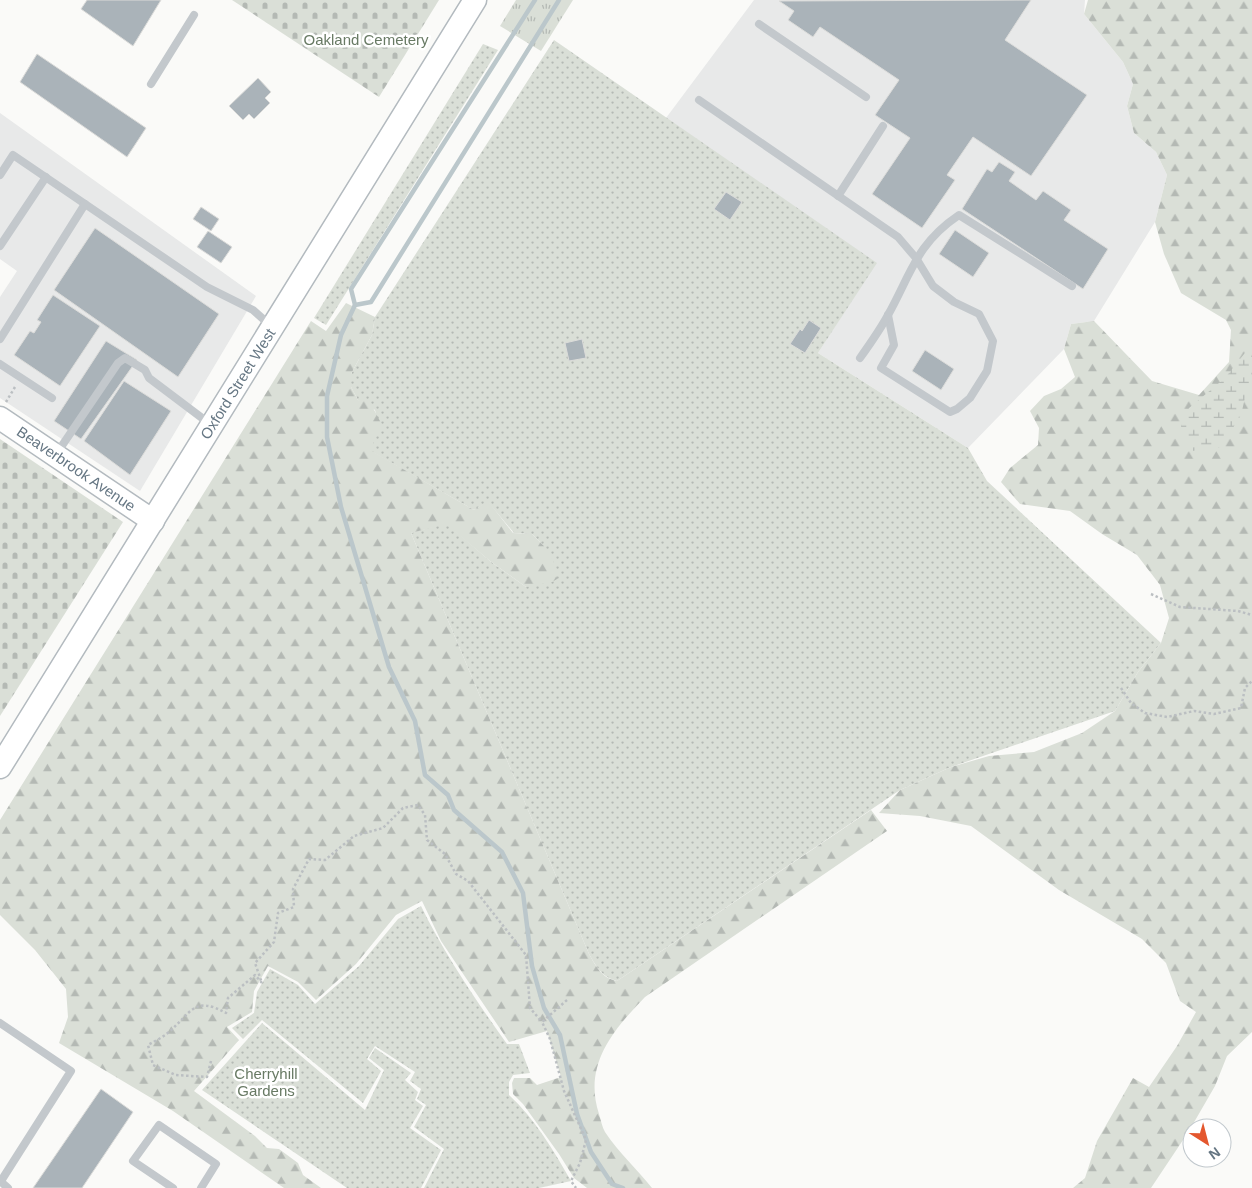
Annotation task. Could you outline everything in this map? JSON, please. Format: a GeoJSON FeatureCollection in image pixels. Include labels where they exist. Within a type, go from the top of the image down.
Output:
{"type":"FeatureCollection","features":[{"type":"Feature","properties":{"kind":"main road","name":"Oxford Street West"},"geometry":{"type":"LineString","coordinates":[[0,767],[475,0]]}},
{"type":"Feature","properties":{"kind":"main road","name":"Beaverbrook Avenue"},"geometry":{"type":"LineString","coordinates":[[1,413],[56,456],[153,521]]}},
{"type":"Feature","properties":{"kind":"lane"},"geometry":{"type":"LineString","coordinates":[[151,84],[194,15]]}},
{"type":"Feature","properties":{"kind":"lane"},"geometry":{"type":"LineString","coordinates":[[759,24],[866,97]]}},
{"type":"Feature","properties":{"kind":"lane"},"geometry":{"type":"LineString","coordinates":[[699,100],[898,237],[916,258],[933,286],[954,302],[979,314],[994,341],[987,371],[970,398],[957,409],[950,412],[881,368],[894,345],[888,316]]}},
{"type":"Feature","properties":{"kind":"lane"},"geometry":{"type":"LineString","coordinates":[[838,196],[883,126]]}},
{"type":"Feature","properties":{"kind":"lane"},"geometry":{"type":"LineString","coordinates":[[0,176],[13,155],[207,287],[253,310],[273,327]]}},
{"type":"Feature","properties":{"kind":"lane"},"geometry":{"type":"LineString","coordinates":[[0,246],[46,177]]}},
{"type":"Feature","properties":{"kind":"lane"},"geometry":{"type":"LineString","coordinates":[[0,338],[84,204]]}},
{"type":"Feature","properties":{"kind":"lane"},"geometry":{"type":"LineString","coordinates":[[860,358],[888,316],[916,258],[934,234],[959,215],[1072,286]]}},
{"type":"Feature","properties":{"kind":"lane"},"geometry":{"type":"LineString","coordinates":[[56,456],[118,363],[125,358],[145,370],[149,378],[212,425]]}},
{"type":"Feature","properties":{"kind":"lane"},"geometry":{"type":"LineString","coordinates":[[0,364],[52,398]]}},
{"type":"Feature","properties":{"kind":"lane"},"geometry":{"type":"LineString","coordinates":[[0,1023],[71,1070],[0,1181],[8,1188]]}},
{"type":"Feature","properties":{"kind":"lane"},"geometry":{"type":"LineString","coordinates":[[173,1188],[133,1161],[158,1125],[216,1164],[201,1188]]}},
{"type":"Feature","properties":{"kind":"path"},"geometry":{"type":"LineString","coordinates":[[1,413],[22,378]]}},
{"type":"Feature","properties":{"kind":"path"},"geometry":{"type":"LineString","coordinates":[[1151,594],[1180,607],[1238,611],[1252,615]]}},
{"type":"Feature","properties":{"kind":"path"},"geometry":{"type":"LineString","coordinates":[[1121,688],[1131,703],[1144,713],[1167,717],[1194,711],[1214,714],[1241,708],[1245,688],[1252,681]]}},
{"type":"Feature","properties":{"kind":"path"},"geometry":{"type":"LineString","coordinates":[[211,1061],[206,1077],[176,1076],[154,1065],[148,1044],[168,1033],[193,1007],[211,1005],[226,1013],[228,998],[255,975],[262,983],[255,963],[274,942],[278,912],[294,907],[293,889],[308,859],[325,860],[354,836],[384,828],[403,808],[418,805],[425,815],[427,840],[445,854],[456,874],[468,881],[526,955],[530,1008],[542,1022],[554,1052],[564,1091],[586,1140],[580,1164],[571,1181],[576,1188]]}},
{"type":"Feature","properties":{"kind":"path"},"geometry":{"type":"LineString","coordinates":[[542,1022],[567,1000]]}},
{"type":"Feature","properties":{"kind":"shaded area"},"geometry":{"type":"Polygon","coordinates":[[[754,0],[1085,0],[1084,14],[1123,62],[1133,84],[1127,106],[1134,133],[1156,152],[1167,175],[1155,222],[1094,321],[1071,324],[1064,349],[968,448],[818,353],[876,263],[666,118],[754,0]]]}},
{"type":"Feature","properties":{"kind":"shaded area"},"geometry":{"type":"Polygon","coordinates":[[[0,113],[256,296],[140,491],[0,398],[0,297],[17,271],[0,259],[0,113]]]}},
{"type":"Feature","properties":{"kind":"green space","name":"Oakland Cemetery"},"geometry":{"type":"Polygon","coordinates":[[[232,0],[439,0],[379,97],[232,0]]]}},
{"type":"Feature","properties":{"kind":"green space"},"geometry":{"type":"Polygon","coordinates":[[[516,0],[573,0],[541,51],[500,26],[516,0]]]}},
{"type":"Feature","properties":{"kind":"green space"},"geometry":{"type":"Polygon","coordinates":[[[1088,0],[1252,0],[1252,1032],[1227,1056],[1215,1086],[1197,1118],[1182,1118],[1182,1142],[1151,1188],[1073,1188],[1085,1178],[1097,1141],[1133,1078],[1149,1087],[1177,1046],[1196,1012],[1180,1001],[1166,963],[1142,939],[1059,890],[971,826],[920,816],[879,813],[900,790],[951,767],[989,756],[1034,752],[1082,733],[1115,711],[1138,672],[1161,643],[1169,618],[1160,585],[1137,555],[1102,534],[1070,511],[1020,504],[1001,482],[1010,468],[1038,445],[1039,428],[1030,411],[1044,396],[1061,389],[1075,377],[1064,349],[1071,324],[1094,321],[1152,381],[1199,395],[1229,362],[1231,330],[1226,320],[1181,293],[1164,254],[1155,222],[1167,175],[1156,152],[1134,133],[1127,106],[1133,84],[1123,62],[1084,14],[1088,0]]]}},
{"type":"Feature","properties":{"kind":"green space"},"geometry":{"type":"Polygon","coordinates":[[[554,40],[877,263],[818,353],[968,448],[987,481],[1161,643],[1138,672],[1115,711],[951,767],[900,790],[617,981],[607,977],[600,971],[589,954],[411,533],[446,523],[490,561],[526,587],[543,545],[532,534],[514,533],[488,502],[474,510],[369,450],[377,419],[375,410],[358,400],[351,387],[351,374],[372,335],[375,317],[554,40]]]}},
{"type":"Feature","properties":{"kind":"green space"},"geometry":{"type":"Polygon","coordinates":[[[483,44],[498,50],[326,325],[314,318],[483,44]]]}},
{"type":"Feature","properties":{"kind":"green space"},"geometry":{"type":"Polygon","coordinates":[[[346,303],[375,317],[372,335],[351,374],[351,387],[358,400],[370,402],[382,425],[370,450],[474,510],[488,501],[513,533],[532,534],[543,545],[556,566],[557,579],[552,582],[526,587],[490,561],[446,524],[411,533],[589,954],[597,968],[604,975],[617,981],[871,810],[887,831],[645,997],[612,1036],[598,1064],[595,1080],[595,1096],[599,1114],[604,1130],[610,1140],[652,1188],[587,1188],[574,1178],[523,1104],[513,1094],[512,1083],[514,1078],[530,1078],[537,1085],[561,1077],[547,1031],[509,1042],[441,941],[422,901],[396,915],[356,964],[316,1000],[298,982],[268,966],[254,991],[252,1012],[227,1027],[239,1040],[194,1091],[255,1136],[267,1148],[279,1149],[298,1163],[303,1175],[321,1188],[284,1188],[173,1111],[59,1043],[68,1017],[66,989],[35,950],[0,915],[0,820],[311,321],[326,331],[346,303]]]}},
{"type":"Feature","properties":{"kind":"green space"},"geometry":{"type":"Polygon","coordinates":[[[1248,349],[1252,352],[1252,380],[1247,389],[1241,415],[1221,447],[1192,451],[1180,429],[1189,408],[1225,378],[1248,349]]]}},
{"type":"Feature","properties":{"kind":"green space"},"geometry":{"type":"Polygon","coordinates":[[[0,439],[123,522],[0,716],[0,439]]]}},
{"type":"Feature","properties":{"kind":"green space"},"geometry":{"type":"Polygon","coordinates":[[[421,906],[461,976],[507,1044],[519,1044],[530,1073],[513,1075],[509,1082],[509,1095],[536,1125],[571,1181],[539,1188],[424,1188],[444,1149],[414,1127],[426,1105],[417,1099],[421,1089],[410,1081],[415,1072],[375,1046],[367,1059],[381,1071],[363,1103],[262,1020],[243,1039],[232,1028],[254,1013],[257,992],[270,969],[298,985],[315,1004],[359,966],[398,919],[421,906]]]}},
{"type":"Feature","properties":{"kind":"green space","name":"Cherryhill Gardens"},"geometry":{"type":"Polygon","coordinates":[[[262,1023],[365,1110],[384,1070],[369,1058],[375,1048],[411,1073],[405,1080],[418,1092],[415,1100],[423,1106],[410,1128],[441,1150],[421,1188],[347,1188],[202,1090],[262,1023]]]}},
{"type":"Feature","properties":{"kind":"building"},"geometry":{"type":"Polygon","coordinates":[[[87,0],[161,0],[133,46],[81,9],[87,0]]]}},
{"type":"Feature","properties":{"kind":"building"},"geometry":{"type":"Polygon","coordinates":[[[1031,0],[1005,40],[1087,95],[1031,176],[973,137],[947,175],[955,180],[922,228],[872,194],[910,138],[875,115],[899,80],[820,27],[813,37],[788,20],[794,11],[779,1],[1031,0]]]}},
{"type":"Feature","properties":{"kind":"building"},"geometry":{"type":"Polygon","coordinates":[[[37,54],[146,128],[127,157],[20,82],[37,54]]]}},
{"type":"Feature","properties":{"kind":"building"},"geometry":{"type":"Polygon","coordinates":[[[258,78],[271,92],[265,98],[270,103],[254,119],[249,114],[243,120],[229,106],[258,78]]]}},
{"type":"Feature","properties":{"kind":"building"},"geometry":{"type":"Polygon","coordinates":[[[999,162],[1015,172],[1009,181],[1036,200],[1043,191],[1071,210],[1064,220],[1108,249],[1083,289],[962,209],[987,169],[992,172],[999,162]]]}},
{"type":"Feature","properties":{"kind":"building"},"geometry":{"type":"Polygon","coordinates":[[[726,192],[742,202],[730,220],[714,209],[726,192]]]}},
{"type":"Feature","properties":{"kind":"building"},"geometry":{"type":"Polygon","coordinates":[[[201,207],[219,219],[211,231],[193,219],[201,207]]]}},
{"type":"Feature","properties":{"kind":"building"},"geometry":{"type":"Polygon","coordinates":[[[95,228],[219,314],[178,377],[54,290],[95,228]]]}},
{"type":"Feature","properties":{"kind":"building"},"geometry":{"type":"Polygon","coordinates":[[[955,230],[989,253],[973,277],[939,254],[955,230]]]}},
{"type":"Feature","properties":{"kind":"building"},"geometry":{"type":"Polygon","coordinates":[[[208,231],[232,247],[221,263],[197,247],[208,231]]]}},
{"type":"Feature","properties":{"kind":"building"},"geometry":{"type":"Polygon","coordinates":[[[53,295],[100,326],[60,386],[14,355],[30,331],[34,333],[41,322],[37,320],[53,295]]]}},
{"type":"Feature","properties":{"kind":"building"},"geometry":{"type":"Polygon","coordinates":[[[809,320],[821,328],[805,353],[790,344],[809,320]]]}},
{"type":"Feature","properties":{"kind":"building"},"geometry":{"type":"Polygon","coordinates":[[[582,339],[586,358],[569,361],[565,343],[582,339]]]}},
{"type":"Feature","properties":{"kind":"building"},"geometry":{"type":"Polygon","coordinates":[[[106,341],[137,360],[81,439],[54,421],[106,341]]]}},
{"type":"Feature","properties":{"kind":"building"},"geometry":{"type":"Polygon","coordinates":[[[925,350],[954,369],[941,390],[912,371],[925,350]]]}},
{"type":"Feature","properties":{"kind":"building"},"geometry":{"type":"Polygon","coordinates":[[[124,381],[171,411],[130,475],[84,441],[124,381]]]}},
{"type":"Feature","properties":{"kind":"building"},"geometry":{"type":"Polygon","coordinates":[[[101,1089],[133,1112],[82,1188],[33,1188],[101,1089]]]}},
{"type":"Feature","properties":{"kind":"waterway"},"geometry":{"type":"LineString","coordinates":[[535,0],[351,289],[355,305],[341,335],[327,396],[327,437],[341,507],[389,667],[415,721],[425,775],[448,795],[454,810],[502,852],[523,893],[532,966],[544,1008],[560,1035],[577,1114],[591,1152],[612,1184],[623,1188]]}},
{"type":"Feature","properties":{"kind":"waterway"},"geometry":{"type":"LineString","coordinates":[[355,305],[371,302],[559,0]]}}]}
